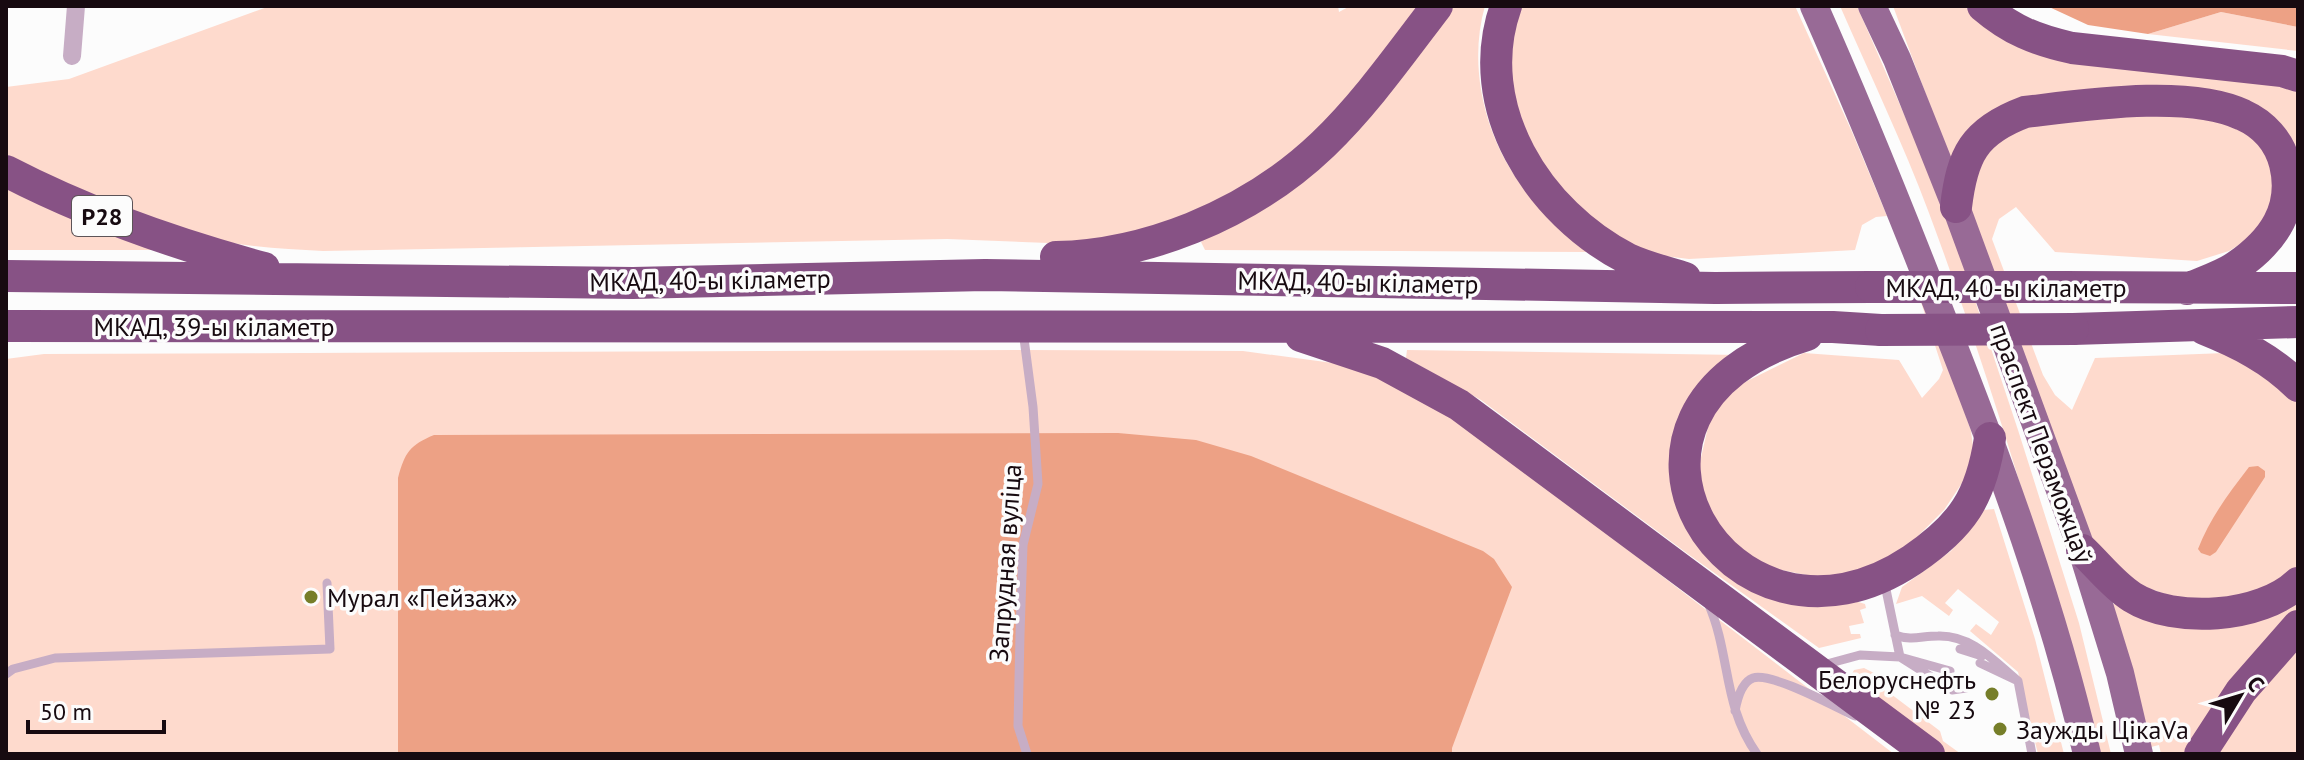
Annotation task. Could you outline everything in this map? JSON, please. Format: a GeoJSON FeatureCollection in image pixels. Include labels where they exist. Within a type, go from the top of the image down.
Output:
{"type":"FeatureCollection","features":[{"type":"Feature","properties":{"kind":"highway"},"geometry":{"type":"LineString","coordinates":[[985,275],[1041,257],[1081,257],[1156,242],[1231,212],[1254,199],[1291,173],[1344,125],[1437,6]]}},
{"type":"Feature","properties":{"kind":"highway"},"geometry":{"type":"LineString","coordinates":[[1506,6],[1498,40],[1500,98],[1509,133],[1524,163],[1545,193],[1581,228],[1630,260],[1715,288]]}},
{"type":"Feature","properties":{"kind":"highway"},"geometry":{"type":"LineString","coordinates":[[1983,6],[2003,23],[2038,40],[2072,48],[2282,71],[2298,76]]}},
{"type":"Feature","properties":{"kind":"highway"},"geometry":{"type":"LineString","coordinates":[[1956,207],[1960,174],[1979,138],[2004,120],[2025,112],[2170,101],[2212,106],[2242,114],[2266,129],[2282,152],[2288,178],[2287,206],[2275,230],[2235,268],[2187,289]]}},
{"type":"Feature","properties":{"kind":"highway","name":"Р28"},"geometry":{"type":"LineString","coordinates":[[6,171],[57,197],[122,224],[201,251],[309,280]]}},
{"type":"Feature","properties":{"kind":"highway","name":"МКАД, 40-ы кіламетр"},"geometry":{"type":"LineString","coordinates":[[419,281],[633,283],[985,275],[1715,288],[2298,288]]}},
{"type":"Feature","properties":{"kind":"highway","name":"МКАД, 39-ы кіламетр"},"geometry":{"type":"LineString","coordinates":[[6,276],[419,281]]}},
{"type":"Feature","properties":{"kind":"highway","name":"МКАД, 40-ы кіламетр"},"geometry":{"type":"LineString","coordinates":[[422,326],[1833,327],[1881,330],[2073,329],[2298,322]]}},
{"type":"Feature","properties":{"kind":"highway"},"geometry":{"type":"LineString","coordinates":[[2194,325],[2240,343],[2283,371],[2298,386]]}},
{"type":"Feature","properties":{"kind":"highway","name":"МКАД, 39-ы кіламетр"},"geometry":{"type":"LineString","coordinates":[[15,330],[422,326]]}},
{"type":"Feature","properties":{"kind":"highway"},"geometry":{"type":"LineString","coordinates":[[1833,327],[1787,341],[1737,368],[1716,387],[1699,410],[1688,437],[1683,466],[1687,493],[1713,545],[1738,565],[1767,581],[1803,591],[1830,593],[1883,577],[1921,554],[1964,514],[1985,472],[1990,438]]}},
{"type":"Feature","properties":{"kind":"highway"},"geometry":{"type":"LineString","coordinates":[[1275,328],[1382,363],[1459,405],[1920,747]]}},
{"type":"Feature","properties":{"kind":"highway"},"geometry":{"type":"LineString","coordinates":[[2082,550],[2132,597],[2164,611],[2187,614],[2245,608],[2268,602],[2298,583]]}},
{"type":"Feature","properties":{"kind":"highway"},"geometry":{"type":"LineString","coordinates":[[2200,754],[2241,691],[2298,626]]}},
{"type":"Feature","properties":{"kind":"main road","name":"праспект Пераможцаў"},"geometry":{"type":"LineString","coordinates":[[1814,6],[1873,138],[1990,438],[2067,668],[2087,754]]}},
{"type":"Feature","properties":{"kind":"main road","name":"праспект Пераможцаў"},"geometry":{"type":"LineString","coordinates":[[1872,6],[1897,59],[1956,207],[2082,550],[2120,673],[2139,754]]}},
{"type":"Feature","properties":{"kind":"street"},"geometry":{"type":"LineString","coordinates":[[72,56],[76,6]]}},
{"type":"Feature","properties":{"kind":"lane","name":"Запрудная вуліца"},"geometry":{"type":"LineString","coordinates":[[1023,327],[1038,484],[1023,545],[1018,726],[1027,754]]}},
{"type":"Feature","properties":{"kind":"lane"},"geometry":{"type":"LineString","coordinates":[[1883,577],[1900,657],[1952,690],[1966,688]]}},
{"type":"Feature","properties":{"kind":"lane"},"geometry":{"type":"LineString","coordinates":[[1699,582],[1722,639],[1729,693],[1735,711],[1757,754]]}},
{"type":"Feature","properties":{"kind":"lane"},"geometry":{"type":"LineString","coordinates":[[6,674],[13,669],[55,658],[330,649],[327,583]]}},
{"type":"Feature","properties":{"kind":"lane"},"geometry":{"type":"LineString","coordinates":[[1895,635],[1910,640],[1937,636],[1959,638],[1978,647],[2018,681],[2032,754]]}},
{"type":"Feature","properties":{"kind":"lane"},"geometry":{"type":"LineString","coordinates":[[1960,649],[1977,653],[2018,681]]}},
{"type":"Feature","properties":{"kind":"lane"},"geometry":{"type":"LineString","coordinates":[[1812,668],[1860,655],[1932,658]]}},
{"type":"Feature","properties":{"kind":"lane"},"geometry":{"type":"LineString","coordinates":[[1900,657],[1950,671]]}},
{"type":"Feature","properties":{"kind":"lane"},"geometry":{"type":"LineString","coordinates":[[1980,663],[2018,681]]}},
{"type":"Feature","properties":{"kind":"lane"},"geometry":{"type":"LineString","coordinates":[[1735,711],[1748,681],[1755,677],[1775,680],[1920,747]]}},
{"type":"Feature","properties":{"kind":"lane"},"geometry":{"type":"LineString","coordinates":[[1999,681],[2018,681]]}},
{"type":"Feature","properties":{"kind":"shaded area"},"geometry":{"type":"Polygon","coordinates":[[[270,6],[1338,6],[1339,12],[1350,6],[1419,6],[1342,109],[1287,161],[1187,221],[1074,244],[947,239],[323,251],[277,248],[215,240],[150,221],[77,190],[6,154],[6,87],[69,79],[270,6]]]}},
{"type":"Feature","properties":{"kind":"shaded area"},"geometry":{"type":"Polygon","coordinates":[[[1449,6],[1485,6],[1478,54],[1484,104],[1491,128],[1513,172],[1534,200],[1589,252],[1205,250],[1201,242],[1449,6]]]}},
{"type":"Feature","properties":{"kind":"shaded area"},"geometry":{"type":"Polygon","coordinates":[[[1509,6],[1795,6],[1887,216],[1876,217],[1862,225],[1855,250],[1689,259],[1648,254],[1622,244],[1544,184],[1499,59],[1509,6]]]}},
{"type":"Feature","properties":{"kind":"shaded area"},"geometry":{"type":"Polygon","coordinates":[[[1840,6],[1857,6],[1943,204],[2079,623],[2111,754],[2096,754],[2039,549],[1976,346],[1919,187],[1840,6]]]}},
{"type":"Feature","properties":{"kind":"shaded area"},"geometry":{"type":"Polygon","coordinates":[[[1893,6],[1964,6],[1990,28],[2298,86],[2298,182],[2289,142],[2102,91],[1951,162],[1893,6]]]}},
{"type":"Feature","properties":{"kind":"shaded area"},"geometry":{"type":"Polygon","coordinates":[[[2047,6],[2298,6],[2298,27],[2221,12],[2148,34],[2088,25],[2047,6]]]}},
{"type":"Feature","properties":{"kind":"shaded area"},"geometry":{"type":"Polygon","coordinates":[[[2221,12],[2298,27],[2298,51],[2148,34],[2221,12]]]}},
{"type":"Feature","properties":{"kind":"shaded area"},"geometry":{"type":"Polygon","coordinates":[[[2220,114],[2269,145],[2278,196],[2253,236],[2229,251],[2197,261],[2055,252],[2016,207],[1999,219],[1992,239],[2043,375],[2055,395],[2072,410],[2095,358],[2225,353],[2298,397],[2298,573],[2281,587],[2202,606],[2120,579],[2083,524],[1971,220],[1968,177],[1985,146],[2053,116],[2220,114]]]}},
{"type":"Feature","properties":{"kind":"shaded area"},"geometry":{"type":"Polygon","coordinates":[[[6,179],[163,250],[6,250],[6,179]]]}},
{"type":"Feature","properties":{"kind":"shaded area"},"geometry":{"type":"Polygon","coordinates":[[[1898,215],[1971,431],[1974,455],[1966,477],[1944,510],[1915,539],[1875,566],[1845,577],[1816,577],[1758,565],[1719,530],[1697,475],[1711,414],[1733,388],[1804,353],[1899,360],[1922,398],[1943,370],[1893,216],[1898,215]]]}},
{"type":"Feature","properties":{"kind":"shaded area"},"geometry":{"type":"Polygon","coordinates":[[[1407,350],[1741,355],[1683,425],[1716,560],[1865,604],[1866,608],[1860,610],[1864,623],[1849,626],[1851,634],[1860,634],[1861,638],[1819,648],[1481,400],[1406,358],[1407,350]]]}},
{"type":"Feature","properties":{"kind":"shaded area"},"geometry":{"type":"Polygon","coordinates":[[[1243,351],[1355,366],[1434,401],[1894,754],[6,754],[6,359],[44,354],[1243,351]]]}},
{"type":"Feature","properties":{"kind":"shaded area"},"geometry":{"type":"Polygon","coordinates":[[[1118,433],[1196,440],[1251,456],[1483,551],[1494,559],[1512,587],[1452,754],[398,754],[398,478],[410,450],[434,435],[1118,433]]]}},
{"type":"Feature","properties":{"kind":"shaded area"},"geometry":{"type":"Polygon","coordinates":[[[2258,466],[2265,471],[2265,477],[2216,552],[2210,556],[2201,553],[2198,549],[2220,506],[2249,467],[2258,466]]]}},
{"type":"Feature","properties":{"kind":"shaded area"},"geometry":{"type":"Polygon","coordinates":[[[1994,509],[2035,639],[2064,754],[2038,754],[2018,672],[1970,631],[1976,624],[1991,635],[1999,622],[1958,589],[1945,603],[1953,610],[1949,616],[1922,596],[1896,604],[1902,587],[1951,551],[1984,510],[1994,509]]]}},
{"type":"Feature","properties":{"kind":"shaded area"},"geometry":{"type":"Polygon","coordinates":[[[2298,596],[2298,610],[2285,622],[2190,754],[2161,754],[2159,745],[2147,748],[2109,604],[2298,596]]]}},
{"type":"Feature","properties":{"kind":"shaded area"},"geometry":{"type":"Polygon","coordinates":[[[2298,636],[2298,754],[2210,754],[2298,636]]]}},
{"type":"Feature","properties":{"kind":"shaded area"},"geometry":{"type":"Polygon","coordinates":[[[1864,668],[1880,676],[1883,688],[1940,731],[1943,741],[1961,754],[1947,754],[1848,681],[1854,670],[1864,668]]]}},
{"type":"Feature","properties":{"kind":"place","name":"Мурал «Пейзаж»"},"geometry":{"type":"Point","coordinates":[311,597]}},
{"type":"Feature","properties":{"kind":"place","name":"Белоруснефть № 23"},"geometry":{"type":"Point","coordinates":[1992,694]}},
{"type":"Feature","properties":{"kind":"place","name":"Заужды ЦікаVа"},"geometry":{"type":"Point","coordinates":[2000,729]}}]}
